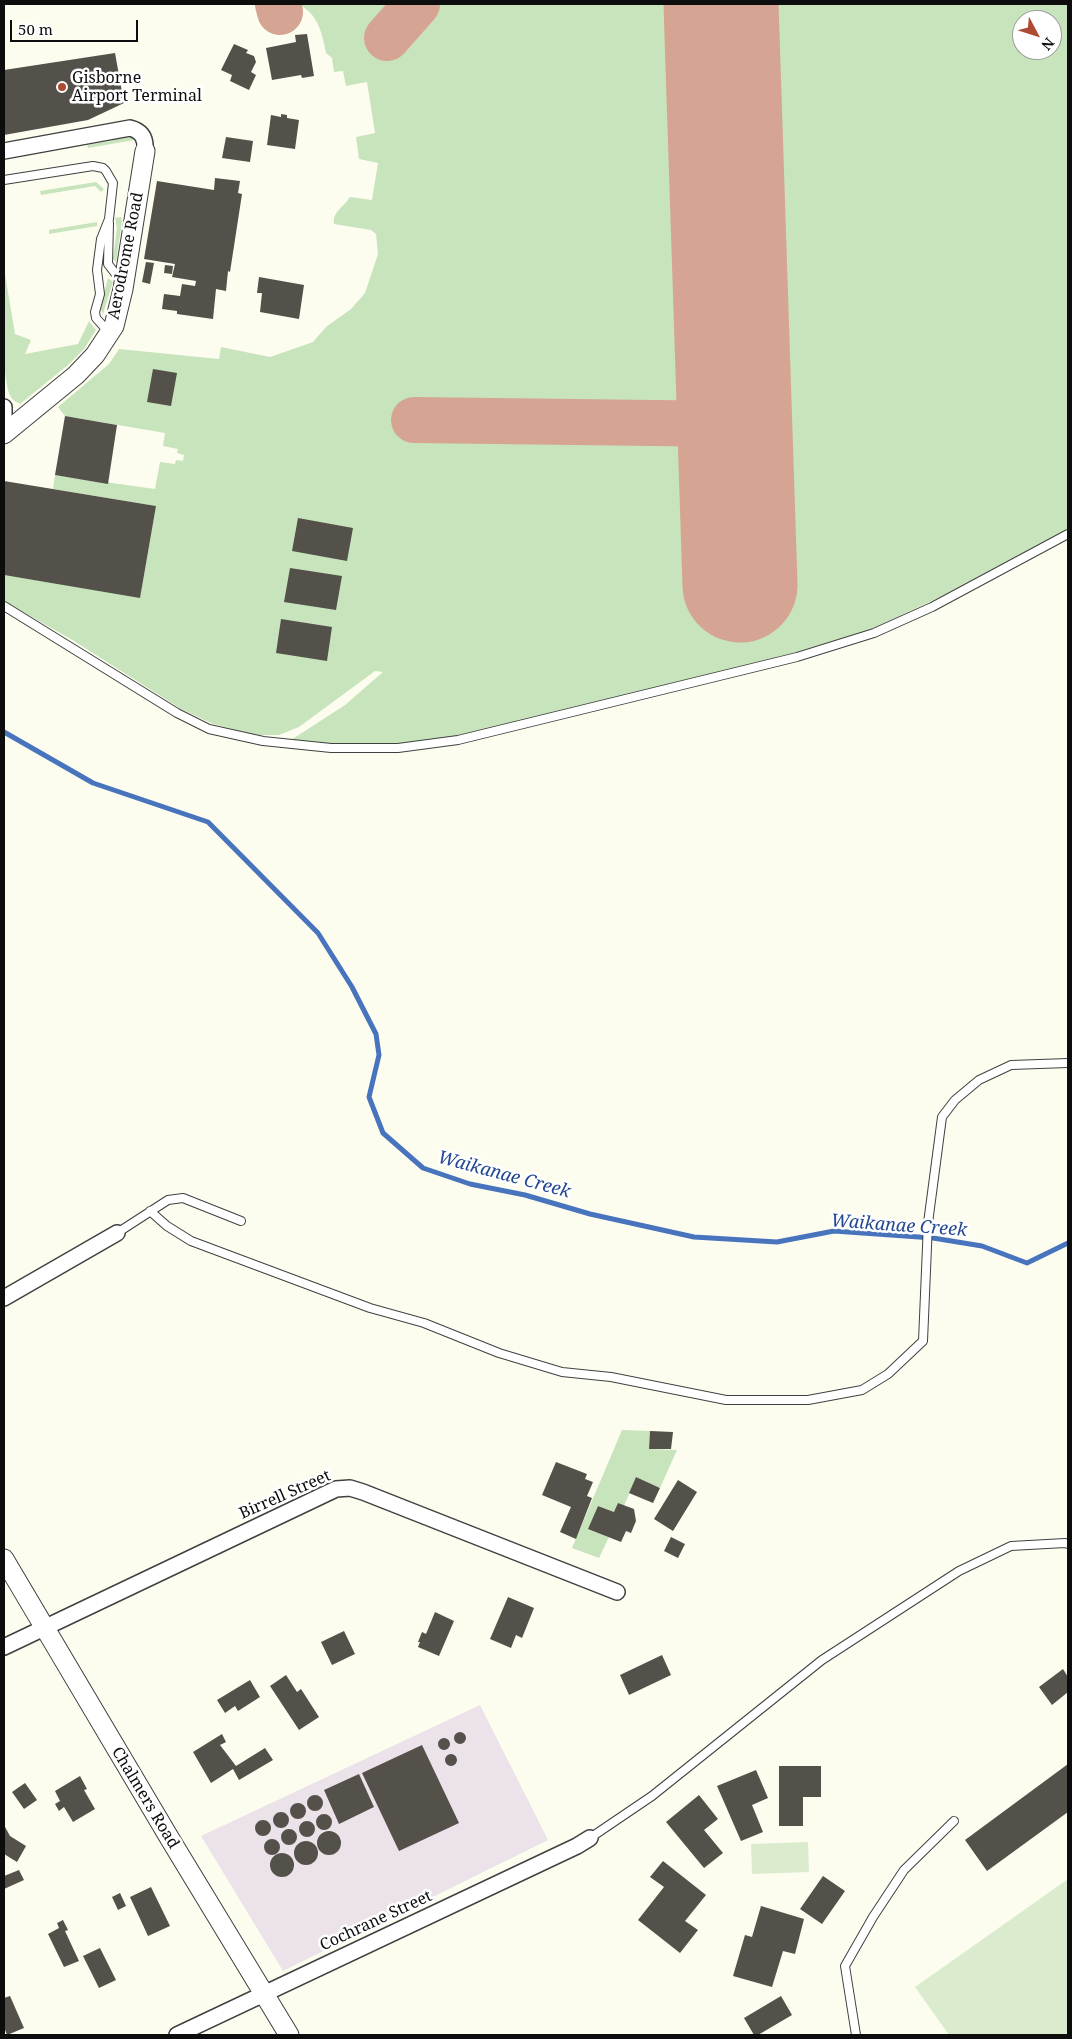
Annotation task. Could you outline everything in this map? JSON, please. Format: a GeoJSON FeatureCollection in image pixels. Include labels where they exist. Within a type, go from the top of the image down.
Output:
{"type":"FeatureCollection","features":[{"type":"Feature","properties":{"kind":"street"},"geometry":{"type":"LineString","coordinates":[[4,151],[130,128],[135,129],[142,135],[146,144],[145,151]]}},
{"type":"Feature","properties":{"kind":"street","name":"Aerodrome Road"},"geometry":{"type":"LineString","coordinates":[[4,434],[76,375],[104,342],[117,317],[145,151]]}},
{"type":"Feature","properties":{"kind":"street"},"geometry":{"type":"LineString","coordinates":[[4,407],[4,418]]}},
{"type":"Feature","properties":{"kind":"street"},"geometry":{"type":"LineString","coordinates":[[4,1298],[117,1233]]}},
{"type":"Feature","properties":{"kind":"street","name":"Birrell Street"},"geometry":{"type":"LineString","coordinates":[[4,1647],[336,1489],[350,1488],[617,1592]]}},
{"type":"Feature","properties":{"kind":"street","name":"Chalmers Road"},"geometry":{"type":"LineString","coordinates":[[4,1559],[170,1840],[289,2035]]}},
{"type":"Feature","properties":{"kind":"street","name":"Cochrane Street"},"geometry":{"type":"LineString","coordinates":[[177,2035],[577,1846],[590,1838]]}},
{"type":"Feature","properties":{"kind":"lane"},"geometry":{"type":"LineString","coordinates":[[4,180],[93,166],[103,168],[109,174],[113,183],[109,219],[110,245],[107,261],[121,279],[123,289]]}},
{"type":"Feature","properties":{"kind":"lane"},"geometry":{"type":"LineString","coordinates":[[104,342],[106,332],[96,318],[95,312],[100,294],[98,270],[101,239],[109,219]]}},
{"type":"Feature","properties":{"kind":"lane"},"geometry":{"type":"LineString","coordinates":[[4,606],[177,714],[209,729],[263,741],[331,748],[398,748],[458,740],[797,657],[874,633],[932,606],[1068,534]]}},
{"type":"Feature","properties":{"kind":"lane"},"geometry":{"type":"LineString","coordinates":[[150,1211],[167,1226],[191,1241],[370,1308],[424,1323],[498,1353],[562,1372],[610,1377],[726,1400],[808,1400],[862,1390],[888,1374],[923,1341],[928,1223],[942,1117],[955,1100],[979,1080],[1011,1065],[1068,1063]]}},
{"type":"Feature","properties":{"kind":"lane"},"geometry":{"type":"LineString","coordinates":[[117,1233],[168,1200],[183,1198],[241,1221]]}},
{"type":"Feature","properties":{"kind":"lane"},"geometry":{"type":"LineString","coordinates":[[590,1838],[652,1796],[822,1660],[959,1571],[1011,1546],[1068,1544]]}},
{"type":"Feature","properties":{"kind":"lane"},"geometry":{"type":"LineString","coordinates":[[856,2035],[845,1966],[873,1917],[904,1870],[954,1821]]}},
{"type":"Feature","properties":{"kind":"shaded area"},"geometry":{"type":"Polygon","coordinates":[[[480,1705],[548,1840],[283,1971],[201,1836],[480,1705]]]}},
{"type":"Feature","properties":{"kind":"green space"},"geometry":{"type":"Polygon","coordinates":[[[297,4],[1068,4],[1068,529],[938,598],[872,629],[793,653],[479,731],[409,743],[359,744],[291,740],[345,705],[383,672],[375,671],[299,727],[279,735],[256,735],[213,724],[181,709],[74,641],[4,601],[4,575],[140,597],[156,506],[53,489],[55,475],[155,489],[160,462],[175,464],[176,460],[183,461],[184,455],[177,453],[178,449],[163,446],[165,433],[65,416],[58,407],[109,364],[119,349],[219,359],[221,347],[270,357],[313,342],[326,327],[351,309],[365,293],[378,254],[376,234],[371,230],[334,224],[334,220],[337,213],[350,197],[372,200],[378,163],[359,159],[356,137],[375,133],[367,82],[346,86],[343,71],[334,72],[332,58],[326,53],[318,24],[310,12],[297,4]]]}},
{"type":"Feature","properties":{"kind":"green space"},"geometry":{"type":"Polygon","coordinates":[[[125,135],[135,136],[134,140],[88,148],[87,145],[111,141],[125,135]]]}},
{"type":"Feature","properties":{"kind":"green space"},"geometry":{"type":"Polygon","coordinates":[[[96,182],[104,189],[101,192],[95,186],[41,195],[40,191],[96,182]]]}},
{"type":"Feature","properties":{"kind":"green space"},"geometry":{"type":"Polygon","coordinates":[[[121,217],[116,262],[113,259],[117,228],[115,218],[121,217]]]}},
{"type":"Feature","properties":{"kind":"green space"},"geometry":{"type":"Polygon","coordinates":[[[97,222],[97,226],[49,234],[49,230],[97,222]]]}},
{"type":"Feature","properties":{"kind":"green space"},"geometry":{"type":"Polygon","coordinates":[[[4,268],[15,334],[31,340],[25,354],[78,344],[89,321],[96,330],[84,349],[68,365],[20,404],[11,397],[5,372],[3,335],[4,268]]]}},
{"type":"Feature","properties":{"kind":"green space"},"geometry":{"type":"Polygon","coordinates":[[[108,278],[113,282],[103,314],[100,308],[108,278]]]}},
{"type":"Feature","properties":{"kind":"green space"},"geometry":{"type":"Polygon","coordinates":[[[622,1430],[650,1431],[649,1449],[677,1450],[660,1488],[636,1477],[624,1506],[614,1512],[598,1506],[589,1529],[609,1537],[599,1558],[572,1548],[622,1430]]]}},
{"type":"Feature","properties":{"kind":"green space"},"geometry":{"type":"Polygon","coordinates":[[[808,1842],[809,1872],[752,1874],[751,1844],[808,1842]]]}},
{"type":"Feature","properties":{"kind":"green space"},"geometry":{"type":"Polygon","coordinates":[[[1068,1879],[1068,2035],[949,2035],[915,1987],[1068,1879]]]}},
{"type":"Feature","properties":{"kind":"building"},"geometry":{"type":"Polygon","coordinates":[[[307,34],[314,76],[302,78],[301,75],[272,80],[266,48],[296,42],[295,35],[307,34]]]}},
{"type":"Feature","properties":{"kind":"building"},"geometry":{"type":"Polygon","coordinates":[[[234,44],[248,50],[246,53],[254,56],[256,62],[251,72],[256,75],[249,90],[230,81],[232,75],[221,70],[234,44]]]}},
{"type":"Feature","properties":{"kind":"building","name":"Gisborne Airport Terminal"},"geometry":{"type":"Polygon","coordinates":[[[115,53],[124,103],[88,120],[4,135],[4,70],[115,53]]]}},
{"type":"Feature","properties":{"kind":"building"},"geometry":{"type":"Polygon","coordinates":[[[281,114],[287,115],[287,118],[299,120],[295,149],[267,145],[271,115],[281,117],[281,114]]]}},
{"type":"Feature","properties":{"kind":"building"},"geometry":{"type":"Polygon","coordinates":[[[226,137],[253,141],[250,162],[222,158],[226,137]]]}},
{"type":"Feature","properties":{"kind":"building"},"geometry":{"type":"Polygon","coordinates":[[[215,178],[240,181],[238,193],[242,194],[226,291],[216,289],[213,319],[177,314],[177,311],[162,309],[164,294],[180,296],[182,284],[195,286],[196,281],[172,277],[175,264],[144,259],[157,181],[214,190],[215,178]]]}},
{"type":"Feature","properties":{"kind":"building"},"geometry":{"type":"Polygon","coordinates":[[[146,262],[154,263],[150,284],[142,282],[146,262]]]}},
{"type":"Feature","properties":{"kind":"building"},"geometry":{"type":"Polygon","coordinates":[[[165,265],[173,266],[172,274],[164,273],[165,265]]]}},
{"type":"Feature","properties":{"kind":"building"},"geometry":{"type":"Polygon","coordinates":[[[259,277],[304,285],[299,319],[260,312],[262,293],[257,293],[259,277]]]}},
{"type":"Feature","properties":{"kind":"building"},"geometry":{"type":"Polygon","coordinates":[[[153,369],[177,373],[171,406],[147,402],[153,369]]]}},
{"type":"Feature","properties":{"kind":"building"},"geometry":{"type":"Polygon","coordinates":[[[65,416],[117,425],[108,484],[55,475],[65,416]]]}},
{"type":"Feature","properties":{"kind":"building"},"geometry":{"type":"Polygon","coordinates":[[[4,481],[156,506],[140,598],[4,575],[4,481]]]}},
{"type":"Feature","properties":{"kind":"building"},"geometry":{"type":"Polygon","coordinates":[[[298,518],[353,528],[347,561],[292,551],[298,518]]]}},
{"type":"Feature","properties":{"kind":"building"},"geometry":{"type":"Polygon","coordinates":[[[290,568],[342,576],[336,610],[284,602],[290,568]]]}},
{"type":"Feature","properties":{"kind":"building"},"geometry":{"type":"Polygon","coordinates":[[[281,619],[332,627],[327,661],[276,653],[281,619]]]}},
{"type":"Feature","properties":{"kind":"building"},"geometry":{"type":"Polygon","coordinates":[[[650,1431],[673,1432],[671,1449],[649,1449],[650,1431]]]}},
{"type":"Feature","properties":{"kind":"building"},"geometry":{"type":"Polygon","coordinates":[[[556,1462],[587,1474],[585,1479],[593,1482],[587,1496],[592,1498],[576,1539],[560,1532],[571,1507],[542,1495],[556,1462]]]}},
{"type":"Feature","properties":{"kind":"building"},"geometry":{"type":"Polygon","coordinates":[[[636,1477],[660,1488],[653,1503],[629,1493],[636,1477]]]}},
{"type":"Feature","properties":{"kind":"building"},"geometry":{"type":"Polygon","coordinates":[[[678,1480],[697,1492],[673,1531],[654,1519],[678,1480]]]}},
{"type":"Feature","properties":{"kind":"building"},"geometry":{"type":"Polygon","coordinates":[[[618,1503],[634,1509],[636,1521],[631,1533],[626,1531],[621,1542],[588,1529],[598,1506],[614,1512],[618,1503]]]}},
{"type":"Feature","properties":{"kind":"building"},"geometry":{"type":"Polygon","coordinates":[[[671,1537],[685,1544],[678,1558],[664,1551],[671,1537]]]}},
{"type":"Feature","properties":{"kind":"building"},"geometry":{"type":"Polygon","coordinates":[[[508,1597],[534,1608],[522,1638],[516,1635],[511,1648],[490,1639],[508,1597]]]}},
{"type":"Feature","properties":{"kind":"building"},"geometry":{"type":"Polygon","coordinates":[[[435,1612],[454,1621],[439,1656],[418,1647],[422,1632],[426,1634],[435,1612]]]}},
{"type":"Feature","properties":{"kind":"building"},"geometry":{"type":"Polygon","coordinates":[[[344,1631],[355,1654],[332,1665],[321,1642],[344,1631]]]}},
{"type":"Feature","properties":{"kind":"building"},"geometry":{"type":"Polygon","coordinates":[[[662,1655],[671,1675],[629,1695],[620,1675],[662,1655]]]}},
{"type":"Feature","properties":{"kind":"building"},"geometry":{"type":"Polygon","coordinates":[[[1063,1669],[1068,1677],[1068,1692],[1052,1705],[1039,1687],[1063,1669]]]}},
{"type":"Feature","properties":{"kind":"building"},"geometry":{"type":"Polygon","coordinates":[[[286,1675],[297,1692],[301,1689],[319,1717],[299,1730],[270,1686],[286,1675]]]}},
{"type":"Feature","properties":{"kind":"building"},"geometry":{"type":"Polygon","coordinates":[[[250,1680],[260,1697],[238,1711],[235,1706],[225,1713],[217,1700],[250,1680]]]}},
{"type":"Feature","properties":{"kind":"building"},"geometry":{"type":"Polygon","coordinates":[[[462,1732],[465,1733],[465,1743],[458,1744],[455,1743],[454,1736],[455,1733],[462,1732]]]}},
{"type":"Feature","properties":{"kind":"building"},"geometry":{"type":"Polygon","coordinates":[[[222,1734],[226,1742],[220,1745],[236,1766],[265,1748],[273,1760],[239,1780],[233,1769],[211,1783],[193,1752],[222,1734]]]}},
{"type":"Feature","properties":{"kind":"building"},"geometry":{"type":"Polygon","coordinates":[[[446,1738],[449,1739],[449,1749],[442,1750],[439,1749],[438,1742],[439,1739],[446,1738]]]}},
{"type":"Feature","properties":{"kind":"building"},"geometry":{"type":"Polygon","coordinates":[[[422,1745],[459,1823],[399,1851],[362,1773],[422,1745]]]}},
{"type":"Feature","properties":{"kind":"building"},"geometry":{"type":"Polygon","coordinates":[[[453,1754],[456,1755],[456,1765],[449,1766],[446,1765],[445,1758],[446,1755],[453,1754]]]}},
{"type":"Feature","properties":{"kind":"building"},"geometry":{"type":"Polygon","coordinates":[[[1068,1764],[1068,1812],[987,1871],[965,1840],[1068,1764]]]}},
{"type":"Feature","properties":{"kind":"building"},"geometry":{"type":"Polygon","coordinates":[[[779,1766],[821,1766],[821,1797],[803,1797],[803,1826],[779,1826],[779,1766]]]}},
{"type":"Feature","properties":{"kind":"building"},"geometry":{"type":"Polygon","coordinates":[[[756,1770],[768,1798],[752,1805],[763,1832],[741,1841],[717,1786],[756,1770]]]}},
{"type":"Feature","properties":{"kind":"building"},"geometry":{"type":"Polygon","coordinates":[[[359,1774],[374,1807],[339,1824],[324,1790],[359,1774]]]}},
{"type":"Feature","properties":{"kind":"building"},"geometry":{"type":"Polygon","coordinates":[[[80,1776],[87,1789],[84,1790],[95,1809],[73,1822],[64,1807],[59,1811],[55,1804],[60,1801],[55,1791],[80,1776]]]}},
{"type":"Feature","properties":{"kind":"building"},"geometry":{"type":"Polygon","coordinates":[[[25,1783],[37,1800],[24,1809],[12,1792],[25,1783]]]}},
{"type":"Feature","properties":{"kind":"building"},"geometry":{"type":"Polygon","coordinates":[[[315,1795],[321,1797],[323,1803],[321,1809],[315,1811],[309,1809],[307,1803],[309,1797],[315,1795]]]}},
{"type":"Feature","properties":{"kind":"building"},"geometry":{"type":"Polygon","coordinates":[[[699,1795],[718,1819],[704,1830],[723,1853],[704,1868],[666,1822],[699,1795]]]}},
{"type":"Feature","properties":{"kind":"building"},"geometry":{"type":"Polygon","coordinates":[[[298,1803],[304,1805],[306,1811],[304,1817],[298,1819],[292,1817],[290,1811],[292,1805],[298,1803]]]}},
{"type":"Feature","properties":{"kind":"building"},"geometry":{"type":"Polygon","coordinates":[[[281,1812],[287,1814],[289,1820],[287,1826],[281,1828],[275,1826],[273,1820],[275,1814],[281,1812]]]}},
{"type":"Feature","properties":{"kind":"building"},"geometry":{"type":"Polygon","coordinates":[[[324,1814],[330,1816],[332,1822],[330,1828],[324,1830],[318,1828],[316,1822],[318,1816],[324,1814]]]}},
{"type":"Feature","properties":{"kind":"building"},"geometry":{"type":"Polygon","coordinates":[[[263,1820],[269,1822],[271,1828],[269,1834],[263,1836],[257,1834],[255,1828],[257,1822],[263,1820]]]}},
{"type":"Feature","properties":{"kind":"building"},"geometry":{"type":"Polygon","coordinates":[[[307,1821],[313,1823],[315,1829],[313,1835],[307,1837],[301,1835],[299,1829],[301,1823],[307,1821]]]}},
{"type":"Feature","properties":{"kind":"building"},"geometry":{"type":"Polygon","coordinates":[[[4,1825],[10,1836],[26,1846],[17,1862],[4,1854],[4,1825]]]}},
{"type":"Feature","properties":{"kind":"building"},"geometry":{"type":"Polygon","coordinates":[[[289,1829],[295,1831],[297,1837],[295,1843],[289,1845],[283,1843],[281,1837],[283,1831],[289,1829]]]}},
{"type":"Feature","properties":{"kind":"building"},"geometry":{"type":"Polygon","coordinates":[[[329,1831],[338,1834],[341,1843],[338,1852],[329,1855],[320,1852],[317,1843],[320,1834],[329,1831]]]}},
{"type":"Feature","properties":{"kind":"building"},"geometry":{"type":"Polygon","coordinates":[[[272,1839],[278,1841],[280,1847],[278,1853],[272,1855],[266,1853],[264,1847],[266,1841],[272,1839]]]}},
{"type":"Feature","properties":{"kind":"building"},"geometry":{"type":"Polygon","coordinates":[[[306,1841],[315,1844],[318,1853],[315,1862],[306,1865],[297,1862],[294,1853],[297,1844],[306,1841]]]}},
{"type":"Feature","properties":{"kind":"building"},"geometry":{"type":"Polygon","coordinates":[[[282,1853],[291,1856],[294,1865],[291,1874],[282,1877],[273,1874],[270,1865],[273,1856],[282,1853]]]}},
{"type":"Feature","properties":{"kind":"building"},"geometry":{"type":"Polygon","coordinates":[[[663,1861],[706,1895],[685,1921],[698,1930],[680,1953],[638,1920],[664,1887],[650,1877],[663,1861]]]}},
{"type":"Feature","properties":{"kind":"building"},"geometry":{"type":"Polygon","coordinates":[[[19,1870],[24,1880],[4,1889],[4,1876],[19,1870]]]}},
{"type":"Feature","properties":{"kind":"building"},"geometry":{"type":"Polygon","coordinates":[[[823,1876],[845,1891],[822,1924],[800,1909],[823,1876]]]}},
{"type":"Feature","properties":{"kind":"building"},"geometry":{"type":"Polygon","coordinates":[[[151,1887],[170,1926],[148,1936],[130,1897],[151,1887]]]}},
{"type":"Feature","properties":{"kind":"building"},"geometry":{"type":"Polygon","coordinates":[[[120,1893],[126,1906],[118,1910],[112,1897],[120,1893]]]}},
{"type":"Feature","properties":{"kind":"building"},"geometry":{"type":"Polygon","coordinates":[[[761,1906],[804,1919],[795,1954],[783,1951],[772,1987],[733,1976],[745,1935],[752,1937],[761,1906]]]}},
{"type":"Feature","properties":{"kind":"building"},"geometry":{"type":"Polygon","coordinates":[[[63,1920],[68,1930],[65,1931],[79,1961],[64,1967],[48,1934],[59,1928],[57,1923],[63,1920]]]}},
{"type":"Feature","properties":{"kind":"building"},"geometry":{"type":"Polygon","coordinates":[[[100,1948],[116,1980],[99,1988],[83,1956],[100,1948]]]}},
{"type":"Feature","properties":{"kind":"building"},"geometry":{"type":"Polygon","coordinates":[[[10,1996],[24,2028],[7,2035],[4,2027],[4,1998],[10,1996]]]}},
{"type":"Feature","properties":{"kind":"building"},"geometry":{"type":"Polygon","coordinates":[[[781,1996],[792,2015],[758,2035],[754,2035],[744,2018],[781,1996]]]}},
{"type":"Feature","properties":{"kind":"waterway","name":"Waikanae Creek"},"geometry":{"type":"LineString","coordinates":[[4,732],[93,783],[208,822],[318,933],[352,987],[376,1034],[379,1055],[369,1097],[383,1133],[423,1168],[470,1184],[525,1195],[590,1214],[694,1237],[777,1242],[834,1231],[933,1238],[982,1246],[1027,1263],[1068,1243]]}},
{"type":"Feature","properties":{"kind":"taxiway"},"geometry":{"type":"LineString","coordinates":[[278,4],[280,12]]}},
{"type":"Feature","properties":{"kind":"taxiway"},"geometry":{"type":"LineString","coordinates":[[387,38],[417,4]]}},
{"type":"Feature","properties":{"kind":"taxiway"},"geometry":{"type":"LineString","coordinates":[[414,420],[735,424]]}},
{"type":"Feature","properties":{"kind":"runway"},"geometry":{"type":"LineString","coordinates":[[721,4],[740,585]]}},
{"type":"Feature","properties":{"kind":"place","name":"Gisborne Airport Terminal"},"geometry":{"type":"Point","coordinates":[62,87]}}]}
